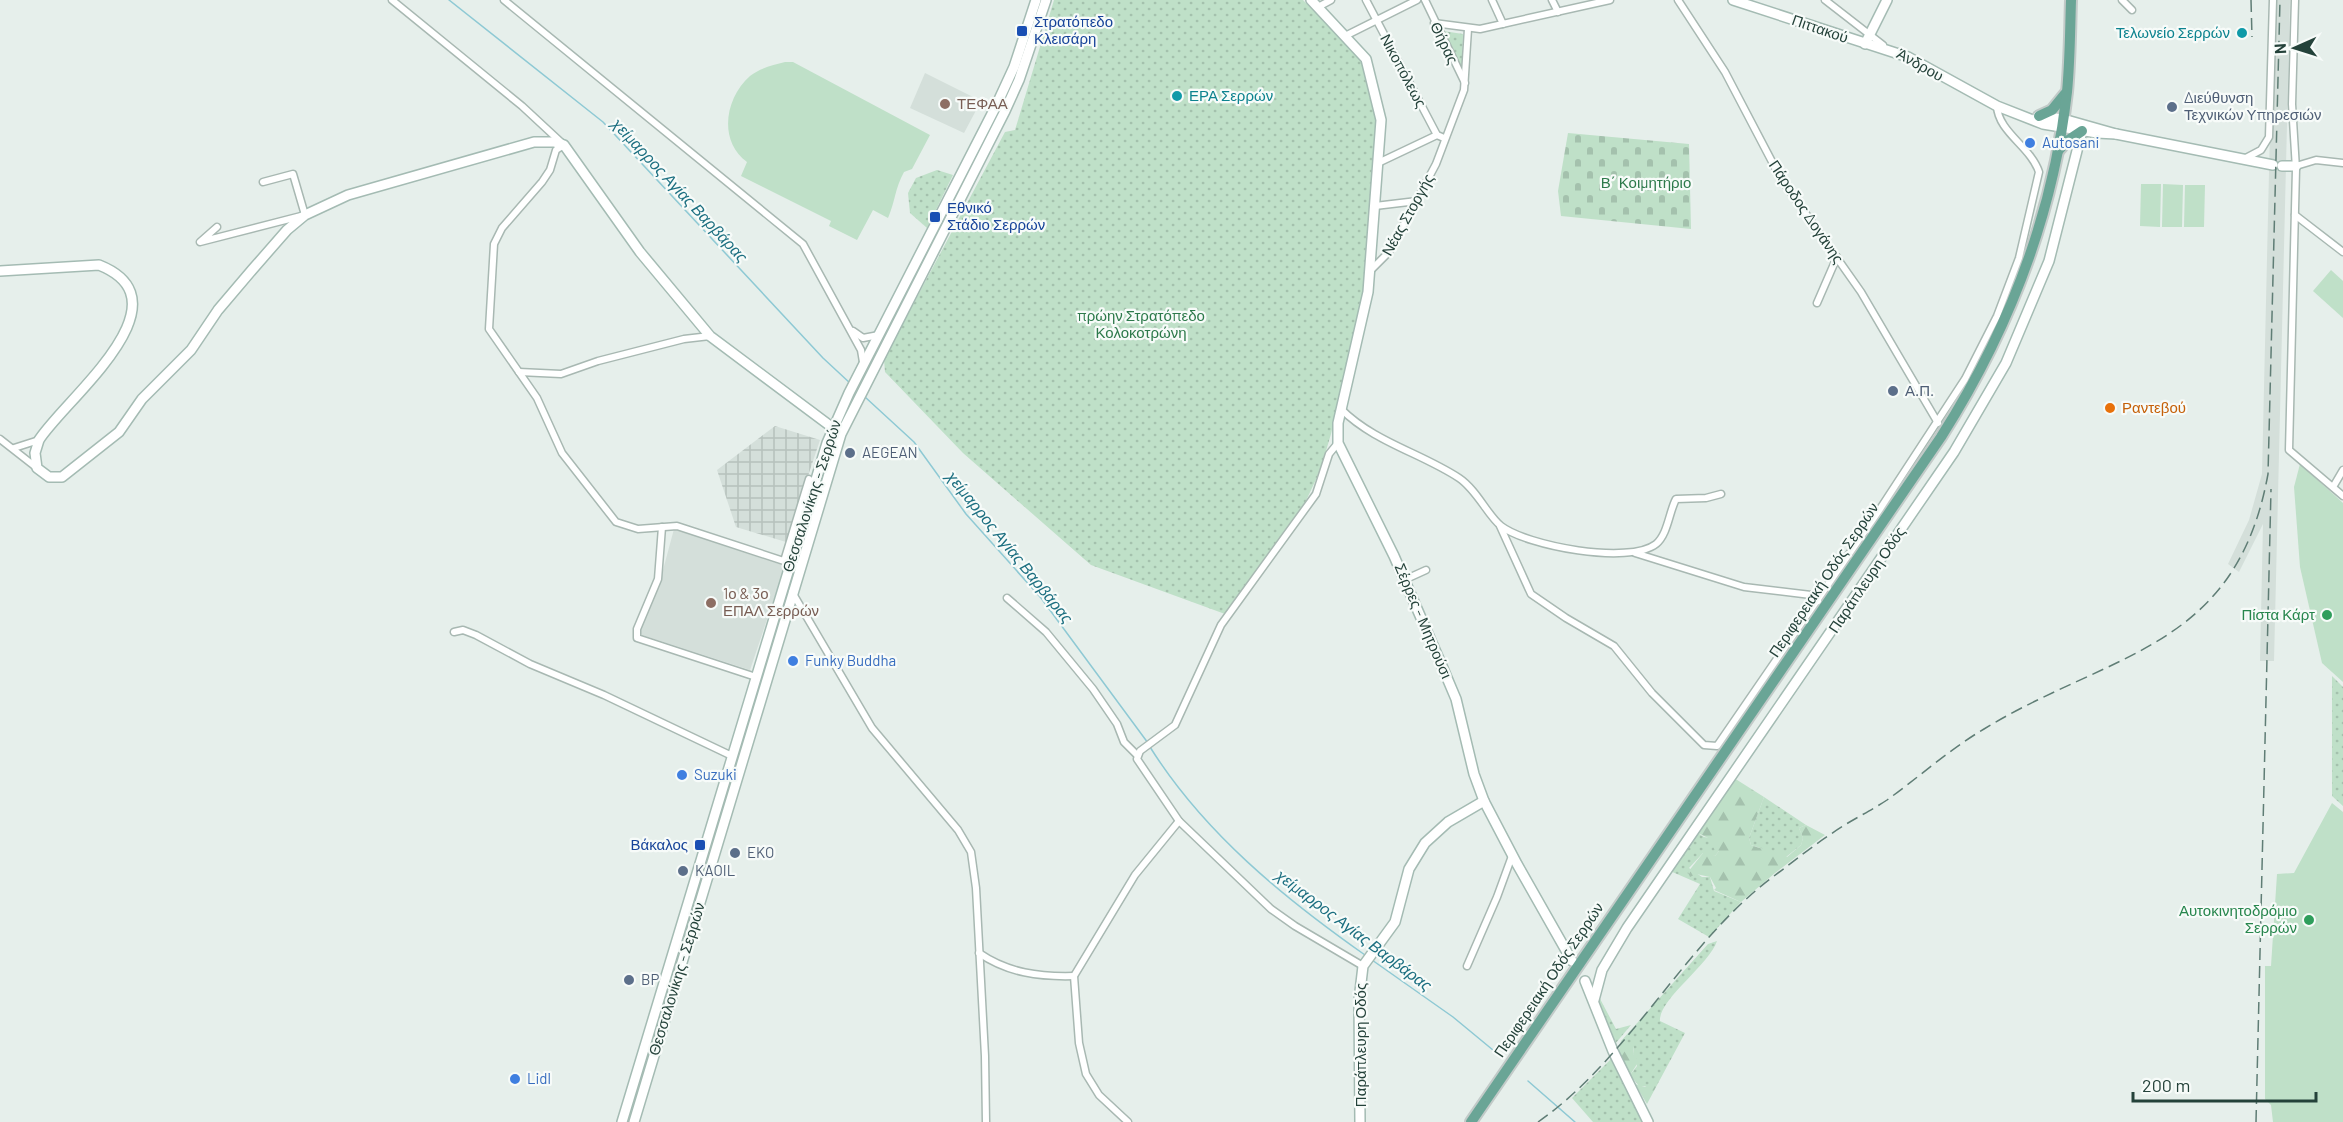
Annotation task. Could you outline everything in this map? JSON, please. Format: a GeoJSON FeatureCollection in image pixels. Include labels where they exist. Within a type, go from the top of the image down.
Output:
{"type":"FeatureCollection","features":[{"type":"Feature","properties":{"kind":"main road","name":"Περιφερειακή Οδός Σερρών"},"geometry":{"type":"LineString","coordinates":[[1471,1122],[1962,403],[1986,361],[2014,296],[2040,223],[2058,151],[2067,91],[2071,0]]}},
{"type":"Feature","properties":{"kind":"main road"},"geometry":{"type":"LineString","coordinates":[[2039,116],[2052,110],[2067,91]]}},
{"type":"Feature","properties":{"kind":"main road"},"geometry":{"type":"LineString","coordinates":[[2058,151],[2067,141],[2082,131]]}},
{"type":"Feature","properties":{"kind":"street"},"geometry":{"type":"LineString","coordinates":[[392,0],[522,106],[564,145],[640,252],[710,336],[833,428]]}},
{"type":"Feature","properties":{"kind":"street"},"geometry":{"type":"LineString","coordinates":[[504,0],[803,244],[862,352],[865,370]]}},
{"type":"Feature","properties":{"kind":"street","name":"Θεσσαλονίκης - Σερρών"},"geometry":{"type":"LineString","coordinates":[[816,482],[879,335],[1014,67],[1036,0]]}},
{"type":"Feature","properties":{"kind":"street","name":"Θεσσαλονίκης - Σερρών"},"geometry":{"type":"LineString","coordinates":[[865,370],[1005,111],[1019,80],[1046,0]]}},
{"type":"Feature","properties":{"kind":"street"},"geometry":{"type":"LineString","coordinates":[[1314,3],[1331,0]]}},
{"type":"Feature","properties":{"kind":"street","name":"Νικοπόλεως"},"geometry":{"type":"LineString","coordinates":[[1366,0],[1437,135]]}},
{"type":"Feature","properties":{"kind":"street"},"geometry":{"type":"LineString","coordinates":[[1346,36],[1418,0]]}},
{"type":"Feature","properties":{"kind":"street","name":"Θήρας"},"geometry":{"type":"LineString","coordinates":[[1425,0],[1434,23],[1466,85]]}},
{"type":"Feature","properties":{"kind":"street"},"geometry":{"type":"LineString","coordinates":[[1491,0],[1503,24]]}},
{"type":"Feature","properties":{"kind":"street"},"geometry":{"type":"LineString","coordinates":[[1552,0],[1558,12]]}},
{"type":"Feature","properties":{"kind":"street"},"geometry":{"type":"LineString","coordinates":[[1434,23],[1468,29],[1503,24],[1610,0]]}},
{"type":"Feature","properties":{"kind":"street","name":"Πάροδος Δογάνης"},"geometry":{"type":"LineString","coordinates":[[1678,0],[1725,72],[1780,177],[1866,301],[1938,423]]}},
{"type":"Feature","properties":{"kind":"street","name":"Πιττακού"},"geometry":{"type":"LineString","coordinates":[[1733,0],[1753,3],[1867,40],[1908,57]]}},
{"type":"Feature","properties":{"kind":"street"},"geometry":{"type":"LineString","coordinates":[[1825,0],[1867,40],[1887,0]]}},
{"type":"Feature","properties":{"kind":"street"},"geometry":{"type":"LineString","coordinates":[[2122,0],[2132,10]]}},
{"type":"Feature","properties":{"kind":"street"},"geometry":{"type":"LineString","coordinates":[[2244,159],[2261,150],[2269,137],[2273,0]]}},
{"type":"Feature","properties":{"kind":"street"},"geometry":{"type":"LineString","coordinates":[[2295,0],[2292,104],[2296,166],[2289,450],[2343,496]]}},
{"type":"Feature","properties":{"kind":"street"},"geometry":{"type":"LineString","coordinates":[[1139,753],[1175,725],[1221,625],[1316,494],[1329,454],[1338,443],[1341,409],[1366,302],[1381,120],[1371,73],[1364,56],[1314,3]]}},
{"type":"Feature","properties":{"kind":"street"},"geometry":{"type":"LineString","coordinates":[[1466,85],[1468,29]]}},
{"type":"Feature","properties":{"kind":"street","name":"Άνδρου"},"geometry":{"type":"LineString","coordinates":[[1908,57],[1996,106],[2043,124],[2063,123]]}},
{"type":"Feature","properties":{"kind":"street","name":"Νέας Στοργής"},"geometry":{"type":"LineString","coordinates":[[1370,271],[1389,252],[1417,201],[1440,153],[1466,85]]}},
{"type":"Feature","properties":{"kind":"street"},"geometry":{"type":"LineString","coordinates":[[1341,409],[1367,431],[1436,464],[1462,480],[1486,504],[1500,525],[1531,594],[1614,646],[1657,698],[1704,745],[1717,746],[1938,423],[1965,379],[1997,316],[2019,258],[2038,169],[1998,118],[1996,106]]}},
{"type":"Feature","properties":{"kind":"street"},"geometry":{"type":"LineString","coordinates":[[2025,116],[2039,116],[2116,134],[2277,165],[2296,166],[2318,160],[2343,163]]}},
{"type":"Feature","properties":{"kind":"street"},"geometry":{"type":"LineString","coordinates":[[2063,123],[2082,131],[2116,134]]}},
{"type":"Feature","properties":{"kind":"street","name":"Παράπλευρη Οδός"},"geometry":{"type":"LineString","coordinates":[[1593,1000],[1602,970],[1627,928],[1954,452],[2006,363],[2027,320],[2049,261],[2082,131]]}},
{"type":"Feature","properties":{"kind":"street"},"geometry":{"type":"LineString","coordinates":[[1378,163],[1437,135],[1444,138]]}},
{"type":"Feature","properties":{"kind":"street"},"geometry":{"type":"LineString","coordinates":[[217,227],[200,242],[305,215],[348,195],[534,142],[554,142],[564,145]]}},
{"type":"Feature","properties":{"kind":"street"},"geometry":{"type":"LineString","coordinates":[[564,145],[556,150],[550,170],[502,228],[494,243],[489,328],[537,398],[562,453],[612,519],[621,525],[633,528],[677,526],[791,563]]}},
{"type":"Feature","properties":{"kind":"street"},"geometry":{"type":"LineString","coordinates":[[263,182],[293,174],[305,215]]}},
{"type":"Feature","properties":{"kind":"street"},"geometry":{"type":"LineString","coordinates":[[1375,206],[1417,201]]}},
{"type":"Feature","properties":{"kind":"street"},"geometry":{"type":"LineString","coordinates":[[0,439],[49,477],[62,477],[119,432],[142,399],[190,350],[218,310],[252,270],[288,230],[305,215]]}},
{"type":"Feature","properties":{"kind":"street"},"geometry":{"type":"LineString","coordinates":[[2295,215],[2343,252]]}},
{"type":"Feature","properties":{"kind":"street"},"geometry":{"type":"LineString","coordinates":[[1371,248],[1372,252],[1378,256],[1389,252]]}},
{"type":"Feature","properties":{"kind":"street"},"geometry":{"type":"LineString","coordinates":[[1816,303],[1827,285],[1837,257]]}},
{"type":"Feature","properties":{"kind":"street"},"geometry":{"type":"LineString","coordinates":[[0,271],[99,265],[113,271],[122,279],[132,302],[128,324],[112,353],[39,440],[35,453],[37,468]]}},
{"type":"Feature","properties":{"kind":"street"},"geometry":{"type":"LineString","coordinates":[[847,324],[861,337],[879,335]]}},
{"type":"Feature","properties":{"kind":"street"},"geometry":{"type":"LineString","coordinates":[[519,372],[561,374],[598,361],[684,339],[710,336]]}},
{"type":"Feature","properties":{"kind":"street","name":"Θεσσαλονίκης - Σερρών"},"geometry":{"type":"LineString","coordinates":[[622,1122],[816,482],[833,428],[845,413]]}},
{"type":"Feature","properties":{"kind":"street"},"geometry":{"type":"LineString","coordinates":[[14,448],[39,440]]}},
{"type":"Feature","properties":{"kind":"street","name":"Σέρρες - Μητρούσι"},"geometry":{"type":"LineString","coordinates":[[1338,443],[1404,580],[1456,699],[1474,774],[1484,801],[1512,856],[1572,961]]}},
{"type":"Feature","properties":{"kind":"street"},"geometry":{"type":"LineString","coordinates":[[2333,487],[2343,470]]}},
{"type":"Feature","properties":{"kind":"street"},"geometry":{"type":"LineString","coordinates":[[1500,525],[1514,533],[1570,550],[1634,552],[1646,550],[1660,539],[1676,499],[1706,498],[1721,494]]}},
{"type":"Feature","properties":{"kind":"street"},"geometry":{"type":"LineString","coordinates":[[662,527],[658,577],[637,629],[637,638],[756,677]]}},
{"type":"Feature","properties":{"kind":"street"},"geometry":{"type":"LineString","coordinates":[[1634,552],[1744,587],[1810,595],[1818,601]]}},
{"type":"Feature","properties":{"kind":"street","name":"Θεσσαλονίκης - Σερρών"},"geometry":{"type":"LineString","coordinates":[[634,1122],[792,591],[791,563]]}},
{"type":"Feature","properties":{"kind":"street"},"geometry":{"type":"LineString","coordinates":[[1404,580],[1426,570]]}},
{"type":"Feature","properties":{"kind":"street"},"geometry":{"type":"LineString","coordinates":[[792,591],[880,740],[967,843],[974,862],[986,1122]]}},
{"type":"Feature","properties":{"kind":"street"},"geometry":{"type":"LineString","coordinates":[[1006,598],[1046,632],[1093,689],[1117,724],[1124,742],[1139,753]]}},
{"type":"Feature","properties":{"kind":"street"},"geometry":{"type":"LineString","coordinates":[[454,632],[460,629],[476,635],[530,664],[604,695],[732,756]]}},
{"type":"Feature","properties":{"kind":"street"},"geometry":{"type":"LineString","coordinates":[[1139,753],[1139,764],[1179,820],[1282,918],[1365,963]]}},
{"type":"Feature","properties":{"kind":"street","name":"Παράπλευρη Οδός"},"geometry":{"type":"LineString","coordinates":[[1360,1122],[1359,991],[1365,963],[1399,914],[1405,880],[1425,843],[1448,822],[1484,801]]}},
{"type":"Feature","properties":{"kind":"street"},"geometry":{"type":"LineString","coordinates":[[1128,1122],[1099,1095],[1086,1074],[1079,1043],[1074,976],[1135,875],[1179,820]]}},
{"type":"Feature","properties":{"kind":"street"},"geometry":{"type":"LineString","coordinates":[[1467,966],[1494,905],[1512,856]]}},
{"type":"Feature","properties":{"kind":"street"},"geometry":{"type":"LineString","coordinates":[[979,953],[1005,967],[1024,973],[1074,976]]}},
{"type":"Feature","properties":{"kind":"street"},"geometry":{"type":"LineString","coordinates":[[1585,981],[1613,1051],[1648,1122]]}},
{"type":"Feature","properties":{"kind":"shaded area"},"geometry":{"type":"Polygon","coordinates":[[[2273,0],[2290,0],[2274,661],[2260,661],[2263,524],[2239,572],[2228,564],[2249,520],[2262,474],[2273,0]]]}},
{"type":"Feature","properties":{"kind":"shaded area","name":"ΤΕΦΑΑ"},"geometry":{"type":"Polygon","coordinates":[[[925,73],[981,101],[964,133],[910,108],[925,73]]]}},
{"type":"Feature","properties":{"kind":"shaded area"},"geometry":{"type":"Polygon","coordinates":[[[775,426],[820,440],[786,542],[736,527],[717,470],[775,426]]]}},
{"type":"Feature","properties":{"kind":"shaded area","name":"1ο & 3ο ΕΠΑΛ Σερρών"},"geometry":{"type":"Polygon","coordinates":[[[674,529],[785,566],[750,670],[639,634],[663,570],[674,529]]]}},
{"type":"Feature","properties":{"kind":"green space","name":"πρώην Στρατόπεδο Κολοκοτρώνη"},"geometry":{"type":"Polygon","coordinates":[[[1054,0],[1303,0],[1359,58],[1363,67],[1376,122],[1363,296],[1331,434],[1320,471],[1303,507],[1225,614],[1091,565],[963,453],[885,372],[884,359],[1005,132],[1015,130],[1054,0]]]}},
{"type":"Feature","properties":{"kind":"green space"},"geometry":{"type":"Polygon","coordinates":[[[1443,31],[1463,34],[1462,68],[1443,31]]]}},
{"type":"Feature","properties":{"kind":"green space"},"geometry":{"type":"Polygon","coordinates":[[[793,62],[930,135],[912,169],[904,172],[888,218],[873,210],[857,240],[829,226],[831,221],[741,176],[747,162],[732,143],[728,119],[730,107],[742,85],[750,76],[762,69],[793,62]]]}},
{"type":"Feature","properties":{"kind":"green space","name":"Β΄ Κοιμητήριο"},"geometry":{"type":"Polygon","coordinates":[[[1568,133],[1689,144],[1691,229],[1561,216],[1558,191],[1568,133]]]}},
{"type":"Feature","properties":{"kind":"green space"},"geometry":{"type":"Polygon","coordinates":[[[937,170],[953,175],[927,228],[910,213],[908,193],[916,178],[937,170]]]}},
{"type":"Feature","properties":{"kind":"green space"},"geometry":{"type":"Polygon","coordinates":[[[2141,184],[2161,184],[2160,227],[2140,226],[2141,184]]]}},
{"type":"Feature","properties":{"kind":"green space"},"geometry":{"type":"Polygon","coordinates":[[[2163,184],[2183,185],[2182,227],[2162,227],[2163,184]]]}},
{"type":"Feature","properties":{"kind":"green space"},"geometry":{"type":"Polygon","coordinates":[[[2185,185],[2205,185],[2204,227],[2184,227],[2185,185]]]}},
{"type":"Feature","properties":{"kind":"green space"},"geometry":{"type":"Polygon","coordinates":[[[2331,270],[2343,281],[2343,318],[2313,291],[2331,270]]]}},
{"type":"Feature","properties":{"kind":"green space","name":"Πίστα Κάρτ"},"geometry":{"type":"Polygon","coordinates":[[[2300,464],[2343,503],[2343,682],[2322,663],[2300,567],[2294,487],[2300,464]]]}},
{"type":"Feature","properties":{"kind":"green space"},"geometry":{"type":"Polygon","coordinates":[[[2332,676],[2343,687],[2343,806],[2332,796],[2332,676]]]}},
{"type":"Feature","properties":{"kind":"green space"},"geometry":{"type":"Polygon","coordinates":[[[1734,778],[1764,797],[1749,838],[1751,845],[1778,852],[1787,857],[1801,845],[1803,838],[1799,828],[1806,825],[1825,835],[1741,902],[1714,890],[1716,888],[1710,877],[1696,874],[1690,877],[1688,872],[1703,853],[1707,851],[1715,856],[1719,851],[1714,849],[1717,839],[1712,840],[1696,832],[1734,778]]]}},
{"type":"Feature","properties":{"kind":"green space"},"geometry":{"type":"Polygon","coordinates":[[[1764,797],[1806,825],[1799,828],[1803,838],[1801,845],[1786,857],[1751,845],[1749,838],[1764,797]]]}},
{"type":"Feature","properties":{"kind":"green space","name":"Αυτοκινητοδρόμιο Σερρών"},"geometry":{"type":"Polygon","coordinates":[[[2332,803],[2343,812],[2343,1122],[2273,1122],[2271,1105],[2265,1099],[2265,966],[2271,966],[2277,874],[2294,873],[2332,803]]]}},
{"type":"Feature","properties":{"kind":"green space"},"geometry":{"type":"Polygon","coordinates":[[[1696,832],[1704,837],[1717,839],[1719,851],[1715,856],[1703,853],[1689,868],[1702,877],[1710,877],[1714,891],[1741,902],[1709,937],[1678,919],[1700,884],[1670,871],[1696,832]]]}},
{"type":"Feature","properties":{"kind":"green space"},"geometry":{"type":"Polygon","coordinates":[[[1717,941],[1704,961],[1667,1003],[1662,1013],[1660,1021],[1685,1033],[1656,1087],[1639,1086],[1630,1075],[1637,1066],[1633,1054],[1634,1047],[1621,1041],[1708,944],[1717,941]]]}},
{"type":"Feature","properties":{"kind":"green space"},"geometry":{"type":"Polygon","coordinates":[[[1598,995],[1616,1029],[1631,1025],[1615,1044],[1599,1006],[1598,995]]]}},
{"type":"Feature","properties":{"kind":"green space"},"geometry":{"type":"Polygon","coordinates":[[[1621,1041],[1634,1046],[1633,1054],[1639,1061],[1630,1075],[1618,1053],[1621,1041]]]}},
{"type":"Feature","properties":{"kind":"green space"},"geometry":{"type":"Polygon","coordinates":[[[1612,1058],[1645,1122],[1593,1122],[1572,1098],[1612,1058]]]}},
{"type":"Feature","properties":{"kind":"green space"},"geometry":{"type":"Polygon","coordinates":[[[1651,1083],[1656,1087],[1647,1104],[1635,1084],[1645,1087],[1651,1083]]]}},
{"type":"Feature","properties":{"kind":"waterway","name":"χείμαρρος Αγίας Βαρβάρας"},"geometry":{"type":"LineString","coordinates":[[449,0],[603,122],[823,358],[851,384]]}},
{"type":"Feature","properties":{"kind":"waterway","name":"χείμαρρος Αγίας Βαρβάρας"},"geometry":{"type":"LineString","coordinates":[[865,397],[914,442],[966,514],[1041,598],[1148,743]]}},
{"type":"Feature","properties":{"kind":"waterway","name":"χείμαρρος Αγίας Βαρβάρας"},"geometry":{"type":"LineString","coordinates":[[1150,747],[1171,778],[1220,836],[1305,911],[1365,955]]}},
{"type":"Feature","properties":{"kind":"waterway","name":"χείμαρρος Αγίας Βαρβάρας"},"geometry":{"type":"LineString","coordinates":[[1372,960],[1453,1017],[1499,1055]]}},
{"type":"Feature","properties":{"kind":"waterway","name":"χείμαρρος Αγίας Βαρβάρας"},"geometry":{"type":"LineString","coordinates":[[1528,1081],[1575,1122]]}},
{"type":"Feature","properties":{"kind":"railway"},"geometry":{"type":"LineString","coordinates":[[2251,0],[2252,37]]}},
{"type":"Feature","properties":{"kind":"railway"},"geometry":{"type":"LineString","coordinates":[[1538,1122],[1571,1096],[1601,1066],[1713,933],[1742,903],[1774,876],[1838,829],[1887,800],[1984,729],[2162,638],[2198,611],[2228,577],[2252,532],[2268,474],[2280,0]]}},
{"type":"Feature","properties":{"kind":"railway"},"geometry":{"type":"LineString","coordinates":[[2256,1122],[2271,489]]}},
{"type":"Feature","properties":{"kind":"place","name":"Στρατόπεδο Κλεισάρη"},"geometry":{"type":"Point","coordinates":[1022,31]}},
{"type":"Feature","properties":{"kind":"place","name":"Τελωνείο Σερρών"},"geometry":{"type":"Point","coordinates":[2242,33]}},
{"type":"Feature","properties":{"kind":"place","name":"ΕΡΑ Σερρών"},"geometry":{"type":"Point","coordinates":[1177,96]}},
{"type":"Feature","properties":{"kind":"place","name":"ΤΕΦΑΑ"},"geometry":{"type":"Point","coordinates":[945,104]}},
{"type":"Feature","properties":{"kind":"place","name":"Διεύθυνση Τεχνικών Υπηρεσιών"},"geometry":{"type":"Point","coordinates":[2172,107]}},
{"type":"Feature","properties":{"kind":"place","name":"Autosani"},"geometry":{"type":"Point","coordinates":[2030,143]}},
{"type":"Feature","properties":{"kind":"place","name":"Εθνικό Στάδιο Σερρών"},"geometry":{"type":"Point","coordinates":[935,217]}},
{"type":"Feature","properties":{"kind":"place","name":"Α.Π."},"geometry":{"type":"Point","coordinates":[1893,391]}},
{"type":"Feature","properties":{"kind":"place","name":"Ραντεβού"},"geometry":{"type":"Point","coordinates":[2110,408]}},
{"type":"Feature","properties":{"kind":"place","name":"AEGEAN"},"geometry":{"type":"Point","coordinates":[850,453]}},
{"type":"Feature","properties":{"kind":"place","name":"1ο & 3ο ΕΠΑΛ Σερρών"},"geometry":{"type":"Point","coordinates":[711,603]}},
{"type":"Feature","properties":{"kind":"place","name":"Πίστα Κάρτ"},"geometry":{"type":"Point","coordinates":[2327,615]}},
{"type":"Feature","properties":{"kind":"place","name":"Funky Buddha"},"geometry":{"type":"Point","coordinates":[793,661]}},
{"type":"Feature","properties":{"kind":"place","name":"Suzuki"},"geometry":{"type":"Point","coordinates":[682,775]}},
{"type":"Feature","properties":{"kind":"place","name":"Βάκαλος"},"geometry":{"type":"Point","coordinates":[700,845]}},
{"type":"Feature","properties":{"kind":"place","name":"EKO"},"geometry":{"type":"Point","coordinates":[735,853]}},
{"type":"Feature","properties":{"kind":"place","name":"KAOIL"},"geometry":{"type":"Point","coordinates":[683,871]}},
{"type":"Feature","properties":{"kind":"place","name":"Αυτοκινητοδρόμιο Σερρών"},"geometry":{"type":"Point","coordinates":[2309,920]}},
{"type":"Feature","properties":{"kind":"place","name":"BP"},"geometry":{"type":"Point","coordinates":[629,980]}},
{"type":"Feature","properties":{"kind":"place","name":"Lidl"},"geometry":{"type":"Point","coordinates":[515,1079]}}]}
